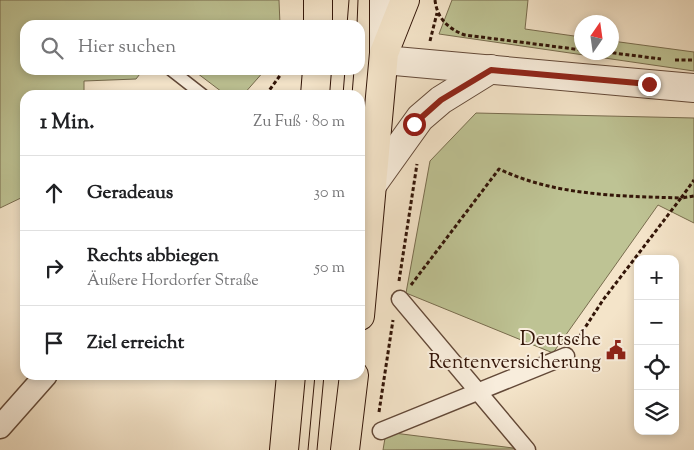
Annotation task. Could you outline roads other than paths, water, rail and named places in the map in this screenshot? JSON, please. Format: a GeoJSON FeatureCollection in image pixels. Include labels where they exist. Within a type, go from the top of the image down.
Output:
{"type":"FeatureCollection","features":[{"type":"Feature","properties":{"kind":"main road"},"geometry":{"type":"LineString","coordinates":[[318,0],[318,20]]}},
{"type":"Feature","properties":{"kind":"main road"},"geometry":{"type":"LineString","coordinates":[[365,261],[372,185],[376,57],[405,0]]}},
{"type":"Feature","properties":{"kind":"main road"},"geometry":{"type":"LineString","coordinates":[[315,90],[316,75]]}},
{"type":"Feature","properties":{"kind":"main road"},"geometry":{"type":"LineString","coordinates":[[284,450],[291,380]]}},
{"type":"Feature","properties":{"kind":"main road"},"geometry":{"type":"LineString","coordinates":[[345,450],[353,380]]}},
{"type":"Feature","properties":{"kind":"street"},"geometry":{"type":"LineString","coordinates":[[384,0],[376,57],[491,70],[694,88]]}},
{"type":"Feature","properties":{"kind":"street"},"geometry":{"type":"LineString","coordinates":[[372,185],[420,118],[456,89],[491,70]]}},
{"type":"Feature","properties":{"kind":"street"},"geometry":{"type":"LineString","coordinates":[[399,292],[478,392],[527,450]]}},
{"type":"Feature","properties":{"kind":"street"},"geometry":{"type":"LineString","coordinates":[[379,426],[478,392],[566,356]]}},
{"type":"Feature","properties":{"kind":"street"},"geometry":{"type":"LineString","coordinates":[[0,427],[42,380]]}},
{"type":"Feature","properties":{"kind":"lane"},"geometry":{"type":"LineString","coordinates":[[177,75],[197,90]]}},
{"type":"Feature","properties":{"kind":"tram line"},"geometry":{"type":"LineString","coordinates":[[347,20],[349,0]]}},
{"type":"Feature","properties":{"kind":"tram line"},"geometry":{"type":"LineString","coordinates":[[357,20],[358,0]]}},
{"type":"Feature","properties":{"kind":"tram line"},"geometry":{"type":"LineString","coordinates":[[343,90],[345,75]]}},
{"type":"Feature","properties":{"kind":"tram line"},"geometry":{"type":"LineString","coordinates":[[352,90],[354,75]]}},
{"type":"Feature","properties":{"kind":"tram line"},"geometry":{"type":"LineString","coordinates":[[308,450],[315,380]]}},
{"type":"Feature","properties":{"kind":"tram line"},"geometry":{"type":"LineString","coordinates":[[317,450],[324,380]]}},
{"type":"Feature","properties":{"kind":"place","name":"Deutsche Rentenversicherung"},"geometry":{"type":"Point","coordinates":[616,350]}}]}
